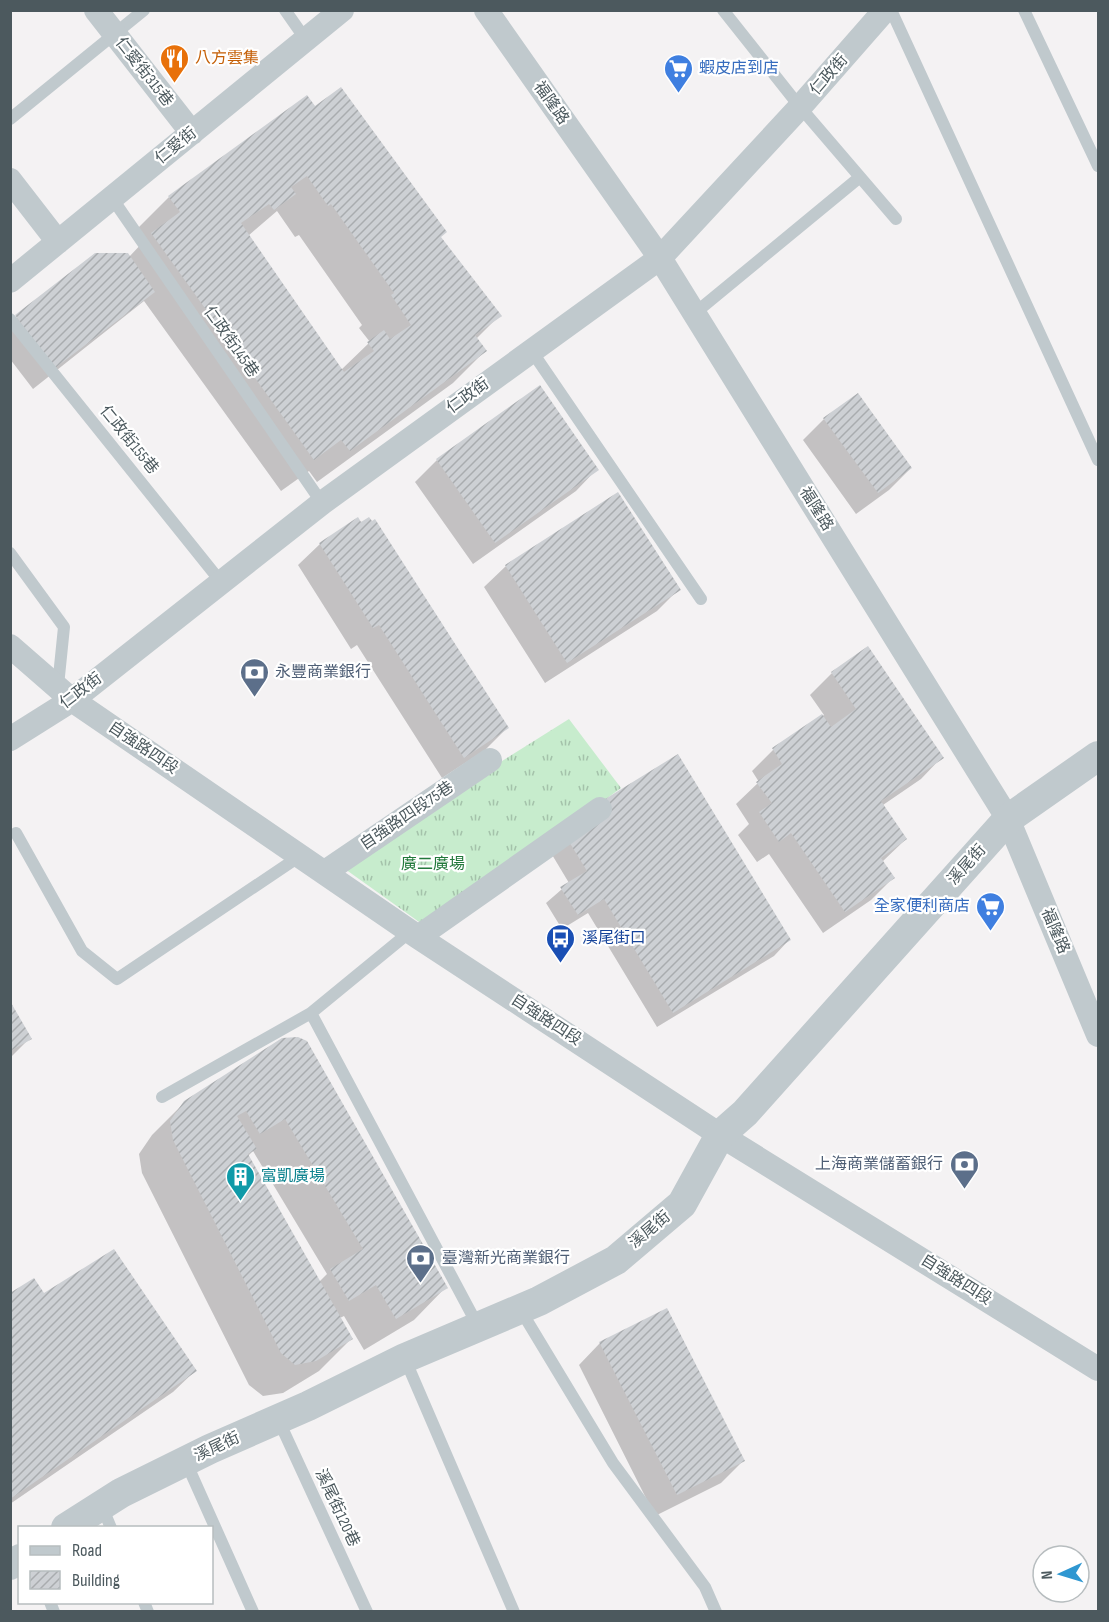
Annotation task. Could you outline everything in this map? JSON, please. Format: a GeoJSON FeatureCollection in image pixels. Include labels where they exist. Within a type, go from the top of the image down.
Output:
{"type":"FeatureCollection","features":[{"type":"Feature","properties":{"kind":"street","name":"仁愛街315巷"},"geometry":{"type":"LineString","coordinates":[[96,10],[192,133]]}},
{"type":"Feature","properties":{"kind":"street","name":"仁愛街"},"geometry":{"type":"LineString","coordinates":[[10,281],[342,10]]}},
{"type":"Feature","properties":{"kind":"street","name":"福隆路"},"geometry":{"type":"LineString","coordinates":[[486,10],[660,258],[1008,819],[1098,1035]]}},
{"type":"Feature","properties":{"kind":"street","name":"仁政街"},"geometry":{"type":"LineString","coordinates":[[10,740],[65,693],[221,582],[322,503],[660,258],[800,107],[885,10]]}},
{"type":"Feature","properties":{"kind":"street"},"geometry":{"type":"LineString","coordinates":[[10,180],[58,242]]}},
{"type":"Feature","properties":{"kind":"street","name":"自強路四段"},"geometry":{"type":"LineString","coordinates":[[10,646],[65,693],[415,934],[720,1135],[1098,1368]]}},
{"type":"Feature","properties":{"kind":"street","name":"溪尾街"},"geometry":{"type":"LineString","coordinates":[[70,1526],[106,1516],[186,1461],[405,1358],[520,1309],[616,1260],[682,1204],[720,1135],[745,1113],[1008,819],[1098,756]]}},
{"type":"Feature","properties":{"kind":"street","name":"自強路四段75巷"},"geometry":{"type":"LineString","coordinates":[[325,872],[490,760]]}},
{"type":"Feature","properties":{"kind":"street"},"geometry":{"type":"LineString","coordinates":[[415,934],[600,809]]}},
{"type":"Feature","properties":{"kind":"lane"},"geometry":{"type":"LineString","coordinates":[[10,119],[144,10]]}},
{"type":"Feature","properties":{"kind":"lane"},"geometry":{"type":"LineString","coordinates":[[285,10],[306,40]]}},
{"type":"Feature","properties":{"kind":"lane"},"geometry":{"type":"LineString","coordinates":[[723,10],[800,107],[896,219]]}},
{"type":"Feature","properties":{"kind":"lane"},"geometry":{"type":"LineString","coordinates":[[891,10],[1098,460]]}},
{"type":"Feature","properties":{"kind":"lane"},"geometry":{"type":"LineString","coordinates":[[1024,10],[1098,166]]}},
{"type":"Feature","properties":{"kind":"lane"},"geometry":{"type":"LineString","coordinates":[[695,313],[860,177]]}},
{"type":"Feature","properties":{"kind":"lane","name":"仁政街145巷"},"geometry":{"type":"LineString","coordinates":[[112,198],[322,503]]}},
{"type":"Feature","properties":{"kind":"lane","name":"仁政街155巷"},"geometry":{"type":"LineString","coordinates":[[10,319],[221,582]]}},
{"type":"Feature","properties":{"kind":"lane"},"geometry":{"type":"LineString","coordinates":[[531,350],[701,599]]}},
{"type":"Feature","properties":{"kind":"lane"},"geometry":{"type":"LineString","coordinates":[[10,553],[63,627],[65,693]]}},
{"type":"Feature","properties":{"kind":"lane"},"geometry":{"type":"LineString","coordinates":[[16,833],[82,951],[117,979],[300,856]]}},
{"type":"Feature","properties":{"kind":"lane"},"geometry":{"type":"LineString","coordinates":[[162,1097],[311,1012],[415,934]]}},
{"type":"Feature","properties":{"kind":"lane"},"geometry":{"type":"LineString","coordinates":[[311,1012],[479,1327]]}},
{"type":"Feature","properties":{"kind":"lane"},"geometry":{"type":"LineString","coordinates":[[520,1309],[613,1463],[705,1587],[716,1611]]}},
{"type":"Feature","properties":{"kind":"lane"},"geometry":{"type":"LineString","coordinates":[[405,1358],[514,1611]]}},
{"type":"Feature","properties":{"kind":"lane","name":"溪尾街120巷"},"geometry":{"type":"LineString","coordinates":[[278,1419],[367,1611]]}},
{"type":"Feature","properties":{"kind":"lane"},"geometry":{"type":"LineString","coordinates":[[186,1461],[253,1611]]}},
{"type":"Feature","properties":{"kind":"green space","name":"廣二廣場"},"geometry":{"type":"Polygon","coordinates":[[[569,719],[621,788],[429,929],[338,864],[569,719]]]}},
{"type":"Feature","properties":{"kind":"building"},"geometry":{"type":"Polygon","coordinates":[[[341,87],[447,232],[441,237],[502,316],[475,335],[487,351],[350,451],[341,440],[314,460],[151,233],[180,212],[168,196],[307,95],[315,106],[341,87]],[[307,176],[291,187],[296,194],[274,210],[269,204],[241,223],[344,372],[374,351],[367,342],[384,330],[390,339],[411,325],[391,295],[394,293],[331,204],[328,206],[307,176]]]}},
{"type":"Feature","properties":{"kind":"building"},"geometry":{"type":"Polygon","coordinates":[[[95,253],[128,253],[155,292],[55,368],[15,315],[95,253]]]}},
{"type":"Feature","properties":{"kind":"building"},"geometry":{"type":"Polygon","coordinates":[[[540,385],[599,470],[495,543],[436,459],[540,385]]]}},
{"type":"Feature","properties":{"kind":"building"},"geometry":{"type":"Polygon","coordinates":[[[858,393],[912,468],[878,493],[823,418],[858,393]]]}},
{"type":"Feature","properties":{"kind":"building"},"geometry":{"type":"Polygon","coordinates":[[[618,492],[681,590],[567,663],[505,565],[618,492]]]}},
{"type":"Feature","properties":{"kind":"building"},"geometry":{"type":"Polygon","coordinates":[[[358,517],[361,522],[369,517],[372,521],[375,519],[509,728],[464,758],[379,625],[373,628],[319,543],[358,517]]]}},
{"type":"Feature","properties":{"kind":"building"},"geometry":{"type":"Polygon","coordinates":[[[868,646],[944,758],[881,801],[907,839],[881,858],[895,878],[845,912],[791,833],[779,842],[759,812],[772,803],[756,782],[782,764],[772,748],[822,714],[831,727],[856,709],[831,672],[868,646]]]}},
{"type":"Feature","properties":{"kind":"building"},"geometry":{"type":"Polygon","coordinates":[[[678,754],[791,940],[673,1013],[604,899],[578,915],[560,887],[587,871],[560,827],[678,754]]]}},
{"type":"Feature","properties":{"kind":"building"},"geometry":{"type":"Polygon","coordinates":[[[10,1001],[32,1039],[10,1051],[10,1001]]]}},
{"type":"Feature","properties":{"kind":"building","name":"富凱廣場"},"geometry":{"type":"Polygon","coordinates":[[[298,1037],[307,1041],[448,1288],[396,1319],[376,1285],[349,1301],[330,1269],[363,1249],[285,1119],[260,1134],[246,1111],[237,1116],[257,1149],[248,1154],[353,1339],[316,1361],[295,1365],[281,1353],[173,1140],[170,1121],[184,1101],[282,1038],[298,1037]]]}},
{"type":"Feature","properties":{"kind":"building"},"geometry":{"type":"Polygon","coordinates":[[[114,1249],[197,1371],[10,1499],[10,1293],[34,1278],[44,1293],[114,1249]]]}},
{"type":"Feature","properties":{"kind":"building"},"geometry":{"type":"Polygon","coordinates":[[[667,1308],[745,1461],[677,1495],[599,1342],[667,1308]]]}},
{"type":"Feature","properties":{"kind":"place","name":"八方雲集"},"geometry":{"type":"Point","coordinates":[174,84]}},
{"type":"Feature","properties":{"kind":"place","name":"蝦皮店到店"},"geometry":{"type":"Point","coordinates":[678,94]}},
{"type":"Feature","properties":{"kind":"place","name":"永豐商業銀行"},"geometry":{"type":"Point","coordinates":[254,698]}},
{"type":"Feature","properties":{"kind":"place","name":"全家便利商店"},"geometry":{"type":"Point","coordinates":[991,932]}},
{"type":"Feature","properties":{"kind":"place","name":"溪尾街口"},"geometry":{"type":"Point","coordinates":[561,964]}},
{"type":"Feature","properties":{"kind":"place","name":"上海商業儲蓄銀行"},"geometry":{"type":"Point","coordinates":[964,1190]}},
{"type":"Feature","properties":{"kind":"place","name":"富凱廣場"},"geometry":{"type":"Point","coordinates":[240,1202]}},
{"type":"Feature","properties":{"kind":"place","name":"臺灣新光商業銀行"},"geometry":{"type":"Point","coordinates":[421,1284]}}]}
